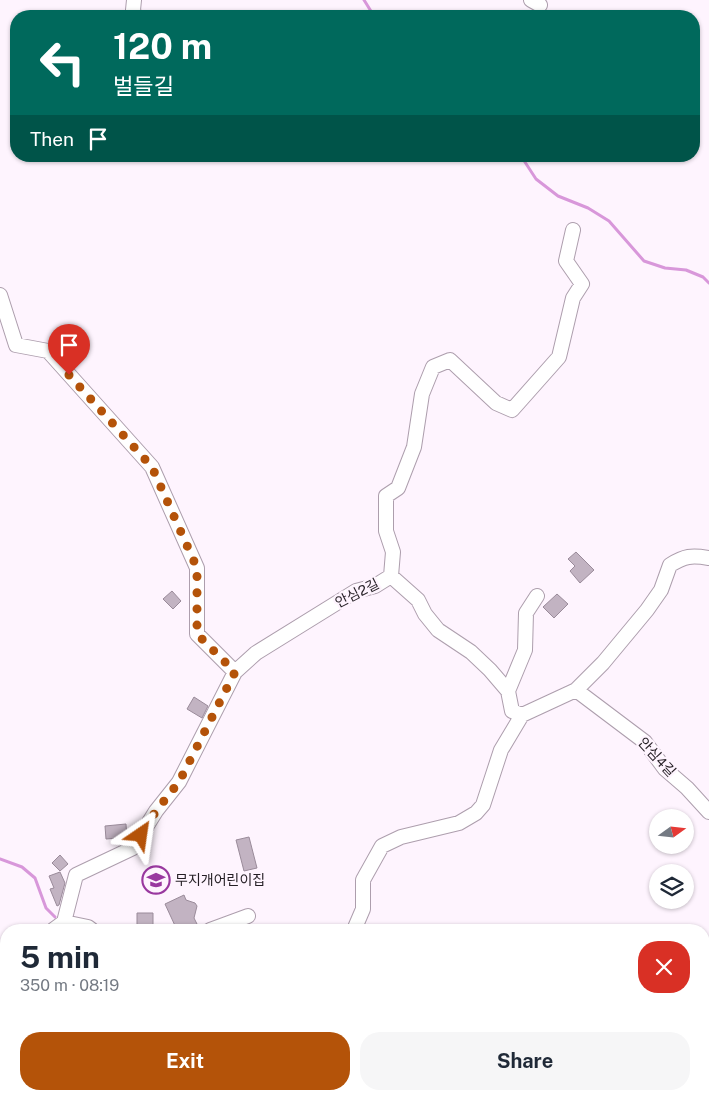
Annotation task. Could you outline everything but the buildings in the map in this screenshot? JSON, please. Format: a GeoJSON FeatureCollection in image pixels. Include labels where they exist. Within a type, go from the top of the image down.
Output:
{"type":"FeatureCollection","features":[{"type":"Feature","properties":{"kind":"street","name":"안심2길"},"geometry":{"type":"LineString","coordinates":[[60,924],[76,875],[133,848],[156,811],[179,782],[235,672],[256,653],[356,591],[375,586],[391,576],[393,552],[386,531],[386,496],[398,488],[414,448],[422,394],[433,367],[450,360],[496,402],[512,410],[559,357],[573,298],[582,284],[566,261],[573,230]]}},
{"type":"Feature","properties":{"kind":"street"},"geometry":{"type":"LineString","coordinates":[[0,295],[16,345],[48,351],[152,467],[197,568],[197,634],[235,672]]}},
{"type":"Feature","properties":{"kind":"street"},"geometry":{"type":"LineString","coordinates":[[357,924],[363,909],[364,880],[382,846],[400,837],[459,823],[476,813],[483,805],[501,750],[522,716],[576,690],[603,662],[647,610],[661,590],[670,565],[683,557],[709,558]]}},
{"type":"Feature","properties":{"kind":"street"},"geometry":{"type":"LineString","coordinates":[[391,576],[418,600],[425,614],[438,630],[471,652],[490,670],[508,691],[512,711],[522,716]]}},
{"type":"Feature","properties":{"kind":"street"},"geometry":{"type":"LineString","coordinates":[[508,691],[525,650],[526,613],[537,596]]}},
{"type":"Feature","properties":{"kind":"street","name":"안심4길"},"geometry":{"type":"LineString","coordinates":[[576,690],[644,742],[665,769],[687,788],[709,812]]}},
{"type":"Feature","properties":{"kind":"street"},"geometry":{"type":"LineString","coordinates":[[226,924],[248,916]]}},
{"type":"Feature","properties":{"kind":"waterway"},"geometry":{"type":"LineString","coordinates":[[364,0],[370,10]]}},
{"type":"Feature","properties":{"kind":"waterway"},"geometry":{"type":"LineString","coordinates":[[525,162],[536,179],[558,196],[588,208],[609,221],[644,261],[665,268],[686,270],[703,277],[709,283]]}},
{"type":"Feature","properties":{"kind":"waterway"},"geometry":{"type":"LineString","coordinates":[[0,859],[22,867],[35,878],[46,908],[55,917]]}},
{"type":"Feature","properties":{"kind":"place","name":"무지개어린이집"},"geometry":{"type":"Point","coordinates":[156,880]}},
{"type":"Feature","properties":{"kind":"route"},"geometry":{"type":"LineString","coordinates":[[69,375],[152,467],[197,568],[197,634],[235,672],[179,782],[156,811],[141,835]]}}]}
